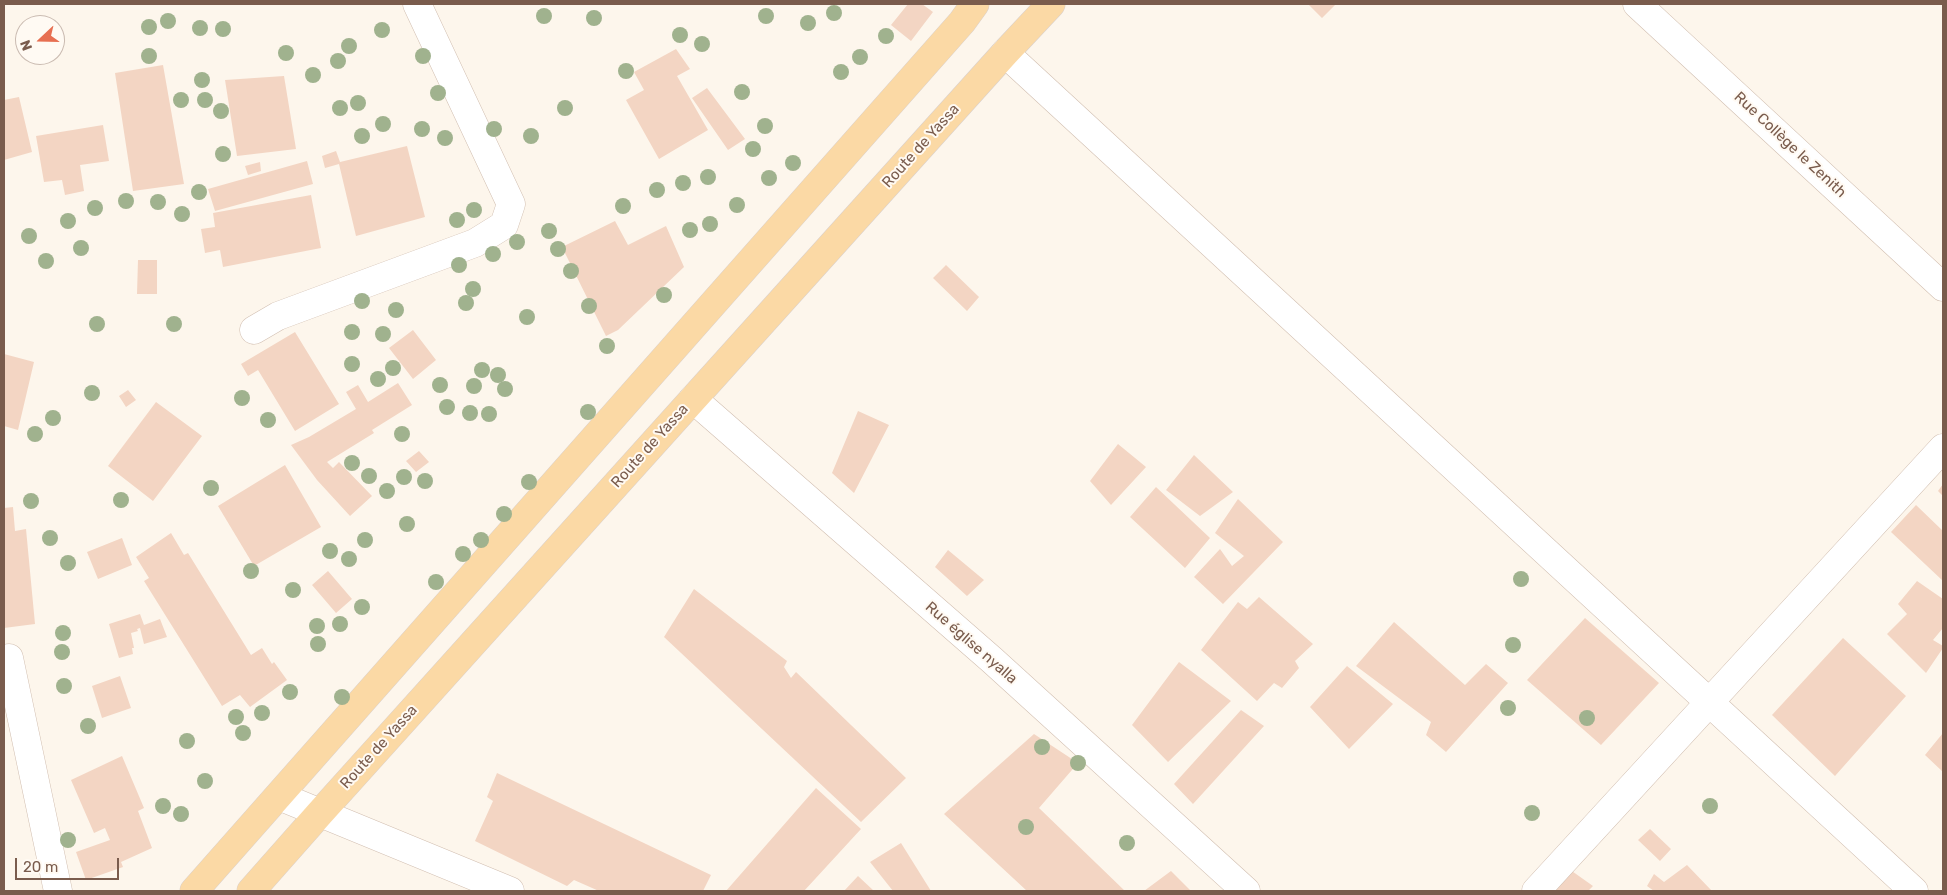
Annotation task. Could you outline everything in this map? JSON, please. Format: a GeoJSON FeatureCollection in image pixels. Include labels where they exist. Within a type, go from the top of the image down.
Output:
{"type":"FeatureCollection","features":[{"type":"Feature","properties":{"kind":"main road"},"geometry":{"type":"LineString","coordinates":[[194,891],[962,22],[975,4]]}},
{"type":"Feature","properties":{"kind":"main road","name":"Route de Yassa"},"geometry":{"type":"LineString","coordinates":[[251,891],[692,399],[1005,52],[1051,4]]}},
{"type":"Feature","properties":{"kind":"street"},"geometry":{"type":"LineString","coordinates":[[254,330],[278,316],[476,243],[504,225],[511,204],[417,4]]}},
{"type":"Feature","properties":{"kind":"street","name":"Rue Collège le Zenith"},"geometry":{"type":"LineString","coordinates":[[1637,4],[1943,287]]}},
{"type":"Feature","properties":{"kind":"street"},"geometry":{"type":"LineString","coordinates":[[1005,52],[1914,891]]}},
{"type":"Feature","properties":{"kind":"street","name":"Rue église nyalla"},"geometry":{"type":"LineString","coordinates":[[692,399],[992,660],[1246,891]]}},
{"type":"Feature","properties":{"kind":"street"},"geometry":{"type":"LineString","coordinates":[[1536,891],[1943,448]]}},
{"type":"Feature","properties":{"kind":"street"},"geometry":{"type":"LineString","coordinates":[[8,658],[58,891]]}},
{"type":"Feature","properties":{"kind":"street"},"geometry":{"type":"LineString","coordinates":[[279,796],[510,891]]}},
{"type":"Feature","properties":{"kind":"building"},"geometry":{"type":"Polygon","coordinates":[[[908,4],[922,4],[933,12],[911,41],[891,25],[908,4]]]}},
{"type":"Feature","properties":{"kind":"building"},"geometry":{"type":"Polygon","coordinates":[[[1308,4],[1336,4],[1322,18],[1308,4]]]}},
{"type":"Feature","properties":{"kind":"building"},"geometry":{"type":"Polygon","coordinates":[[[676,49],[690,69],[677,76],[708,130],[659,159],[626,100],[644,90],[634,72],[676,49]]]}},
{"type":"Feature","properties":{"kind":"building"},"geometry":{"type":"Polygon","coordinates":[[[163,65],[184,184],[133,191],[115,73],[163,65]]]}},
{"type":"Feature","properties":{"kind":"building"},"geometry":{"type":"Polygon","coordinates":[[[284,76],[296,149],[237,156],[225,80],[284,76]]]}},
{"type":"Feature","properties":{"kind":"building"},"geometry":{"type":"Polygon","coordinates":[[[707,88],[745,139],[728,150],[692,98],[707,88]]]}},
{"type":"Feature","properties":{"kind":"building"},"geometry":{"type":"Polygon","coordinates":[[[19,97],[32,152],[4,160],[4,100],[19,97]]]}},
{"type":"Feature","properties":{"kind":"building"},"geometry":{"type":"Polygon","coordinates":[[[103,125],[109,161],[80,165],[84,191],[65,195],[62,180],[44,182],[36,136],[103,125]]]}},
{"type":"Feature","properties":{"kind":"building"},"geometry":{"type":"Polygon","coordinates":[[[407,146],[425,217],[356,236],[339,164],[325,168],[322,156],[336,151],[340,162],[407,146]]]}},
{"type":"Feature","properties":{"kind":"building"},"geometry":{"type":"Polygon","coordinates":[[[307,161],[313,184],[215,211],[208,189],[307,161]]]}},
{"type":"Feature","properties":{"kind":"building"},"geometry":{"type":"Polygon","coordinates":[[[260,162],[261,171],[248,175],[245,166],[260,162]]]}},
{"type":"Feature","properties":{"kind":"building"},"geometry":{"type":"Polygon","coordinates":[[[311,195],[321,248],[223,267],[220,250],[205,253],[201,229],[215,227],[213,213],[311,195]]]}},
{"type":"Feature","properties":{"kind":"building"},"geometry":{"type":"Polygon","coordinates":[[[615,221],[628,245],[666,226],[684,267],[618,330],[606,336],[562,247],[615,221]]]}},
{"type":"Feature","properties":{"kind":"building"},"geometry":{"type":"Polygon","coordinates":[[[138,260],[157,260],[157,294],[137,294],[138,260]]]}},
{"type":"Feature","properties":{"kind":"building"},"geometry":{"type":"Polygon","coordinates":[[[946,265],[979,297],[967,311],[933,278],[946,265]]]}},
{"type":"Feature","properties":{"kind":"building"},"geometry":{"type":"Polygon","coordinates":[[[413,330],[436,360],[413,379],[389,348],[413,330]]]}},
{"type":"Feature","properties":{"kind":"building"},"geometry":{"type":"Polygon","coordinates":[[[295,332],[339,404],[295,431],[258,370],[248,376],[241,364],[295,332]]]}},
{"type":"Feature","properties":{"kind":"building"},"geometry":{"type":"Polygon","coordinates":[[[4,354],[34,362],[18,430],[4,426],[4,354]]]}},
{"type":"Feature","properties":{"kind":"building"},"geometry":{"type":"Polygon","coordinates":[[[398,383],[412,405],[372,430],[374,433],[327,462],[333,468],[339,462],[372,496],[350,516],[317,480],[291,445],[309,437],[356,409],[346,392],[358,385],[368,402],[398,383]]]}},
{"type":"Feature","properties":{"kind":"building"},"geometry":{"type":"Polygon","coordinates":[[[128,390],[136,400],[126,407],[119,396],[128,390]]]}},
{"type":"Feature","properties":{"kind":"building"},"geometry":{"type":"Polygon","coordinates":[[[156,402],[202,436],[153,501],[108,466],[156,402]]]}},
{"type":"Feature","properties":{"kind":"building"},"geometry":{"type":"Polygon","coordinates":[[[858,411],[889,425],[854,493],[832,473],[858,411]]]}},
{"type":"Feature","properties":{"kind":"building"},"geometry":{"type":"Polygon","coordinates":[[[1118,444],[1146,467],[1111,505],[1090,481],[1118,444]]]}},
{"type":"Feature","properties":{"kind":"building"},"geometry":{"type":"Polygon","coordinates":[[[419,451],[429,462],[416,472],[406,461],[419,451]]]}},
{"type":"Feature","properties":{"kind":"building"},"geometry":{"type":"Polygon","coordinates":[[[1194,455],[1233,492],[1200,516],[1166,490],[1194,455]]]}},
{"type":"Feature","properties":{"kind":"building"},"geometry":{"type":"Polygon","coordinates":[[[285,465],[321,527],[254,566],[218,506],[285,465]]]}},
{"type":"Feature","properties":{"kind":"building"},"geometry":{"type":"Polygon","coordinates":[[[1943,484],[1943,496],[1938,491],[1943,484]]]}},
{"type":"Feature","properties":{"kind":"building"},"geometry":{"type":"Polygon","coordinates":[[[1156,487],[1210,538],[1185,568],[1130,517],[1156,487]]]}},
{"type":"Feature","properties":{"kind":"building"},"geometry":{"type":"Polygon","coordinates":[[[1238,499],[1283,542],[1223,604],[1194,577],[1220,549],[1232,566],[1244,556],[1215,533],[1238,499]]]}},
{"type":"Feature","properties":{"kind":"building"},"geometry":{"type":"Polygon","coordinates":[[[1916,505],[1943,531],[1943,581],[1891,532],[1916,505]]]}},
{"type":"Feature","properties":{"kind":"building"},"geometry":{"type":"Polygon","coordinates":[[[13,507],[15,531],[26,529],[35,624],[4,628],[4,508],[13,507]]]}},
{"type":"Feature","properties":{"kind":"building"},"geometry":{"type":"Polygon","coordinates":[[[171,533],[184,555],[188,553],[251,655],[262,648],[272,664],[274,662],[287,680],[250,707],[240,695],[222,706],[144,581],[149,578],[136,557],[171,533]]]}},
{"type":"Feature","properties":{"kind":"building"},"geometry":{"type":"Polygon","coordinates":[[[122,538],[132,565],[98,579],[87,552],[122,538]]]}},
{"type":"Feature","properties":{"kind":"building"},"geometry":{"type":"Polygon","coordinates":[[[948,550],[984,580],[967,596],[935,567],[948,550]]]}},
{"type":"Feature","properties":{"kind":"building"},"geometry":{"type":"Polygon","coordinates":[[[328,571],[352,599],[336,613],[312,585],[328,571]]]}},
{"type":"Feature","properties":{"kind":"building"},"geometry":{"type":"Polygon","coordinates":[[[1917,581],[1943,599],[1943,628],[1933,640],[1943,646],[1943,648],[1926,673],[1887,634],[1907,614],[1898,604],[1917,581]]]}},
{"type":"Feature","properties":{"kind":"building"},"geometry":{"type":"Polygon","coordinates":[[[694,589],[787,661],[784,667],[791,678],[796,672],[906,778],[861,822],[664,637],[694,589]]]}},
{"type":"Feature","properties":{"kind":"building"},"geometry":{"type":"Polygon","coordinates":[[[1259,597],[1313,644],[1295,661],[1299,668],[1282,688],[1274,683],[1257,701],[1201,650],[1238,602],[1247,609],[1259,597]]]}},
{"type":"Feature","properties":{"kind":"building"},"geometry":{"type":"Polygon","coordinates":[[[140,614],[144,625],[160,619],[167,637],[144,644],[140,628],[137,629],[138,631],[131,633],[134,648],[132,648],[133,654],[119,658],[109,624],[140,614]]]}},
{"type":"Feature","properties":{"kind":"building"},"geometry":{"type":"Polygon","coordinates":[[[1585,618],[1659,683],[1601,745],[1527,680],[1585,618]]]}},
{"type":"Feature","properties":{"kind":"building"},"geometry":{"type":"Polygon","coordinates":[[[1394,622],[1465,685],[1486,664],[1508,683],[1446,752],[1426,735],[1431,722],[1356,666],[1394,622]]]}},
{"type":"Feature","properties":{"kind":"building"},"geometry":{"type":"Polygon","coordinates":[[[1843,638],[1906,696],[1835,776],[1772,715],[1843,638]]]}},
{"type":"Feature","properties":{"kind":"building"},"geometry":{"type":"Polygon","coordinates":[[[1179,662],[1231,701],[1168,762],[1132,725],[1179,662]]]}},
{"type":"Feature","properties":{"kind":"building"},"geometry":{"type":"Polygon","coordinates":[[[1347,666],[1393,704],[1349,749],[1310,707],[1347,666]]]}},
{"type":"Feature","properties":{"kind":"building"},"geometry":{"type":"Polygon","coordinates":[[[120,676],[131,708],[102,718],[92,686],[120,676]]]}},
{"type":"Feature","properties":{"kind":"building"},"geometry":{"type":"Polygon","coordinates":[[[1241,710],[1264,726],[1193,804],[1174,784],[1241,710]]]}},
{"type":"Feature","properties":{"kind":"building"},"geometry":{"type":"Polygon","coordinates":[[[1943,733],[1943,772],[1925,755],[1943,733]]]}},
{"type":"Feature","properties":{"kind":"building"},"geometry":{"type":"Polygon","coordinates":[[[1034,734],[1078,763],[1039,808],[1125,891],[1027,891],[944,814],[1034,734]]]}},
{"type":"Feature","properties":{"kind":"building"},"geometry":{"type":"Polygon","coordinates":[[[122,756],[144,808],[138,811],[152,848],[121,862],[123,867],[86,880],[76,852],[110,840],[105,828],[94,833],[71,780],[122,756]]]}},
{"type":"Feature","properties":{"kind":"building"},"geometry":{"type":"Polygon","coordinates":[[[497,773],[711,875],[703,891],[599,891],[574,880],[567,886],[475,841],[493,801],[487,797],[497,773]]]}},
{"type":"Feature","properties":{"kind":"building"},"geometry":{"type":"Polygon","coordinates":[[[816,788],[861,829],[804,891],[726,891],[816,788]]]}},
{"type":"Feature","properties":{"kind":"building"},"geometry":{"type":"Polygon","coordinates":[[[1650,829],[1671,849],[1660,861],[1638,840],[1650,829]]]}},
{"type":"Feature","properties":{"kind":"building"},"geometry":{"type":"Polygon","coordinates":[[[901,843],[931,891],[893,891],[870,862],[901,843]]]}},
{"type":"Feature","properties":{"kind":"building"},"geometry":{"type":"Polygon","coordinates":[[[1687,865],[1712,891],[1654,891],[1647,886],[1654,874],[1664,882],[1687,865]]]}},
{"type":"Feature","properties":{"kind":"building"},"geometry":{"type":"Polygon","coordinates":[[[1569,869],[1593,886],[1588,891],[1552,891],[1569,869]]]}},
{"type":"Feature","properties":{"kind":"building"},"geometry":{"type":"Polygon","coordinates":[[[1171,871],[1191,891],[1144,891],[1171,871]]]}},
{"type":"Feature","properties":{"kind":"building"},"geometry":{"type":"Polygon","coordinates":[[[858,876],[874,891],[844,891],[858,876]]]}}]}
